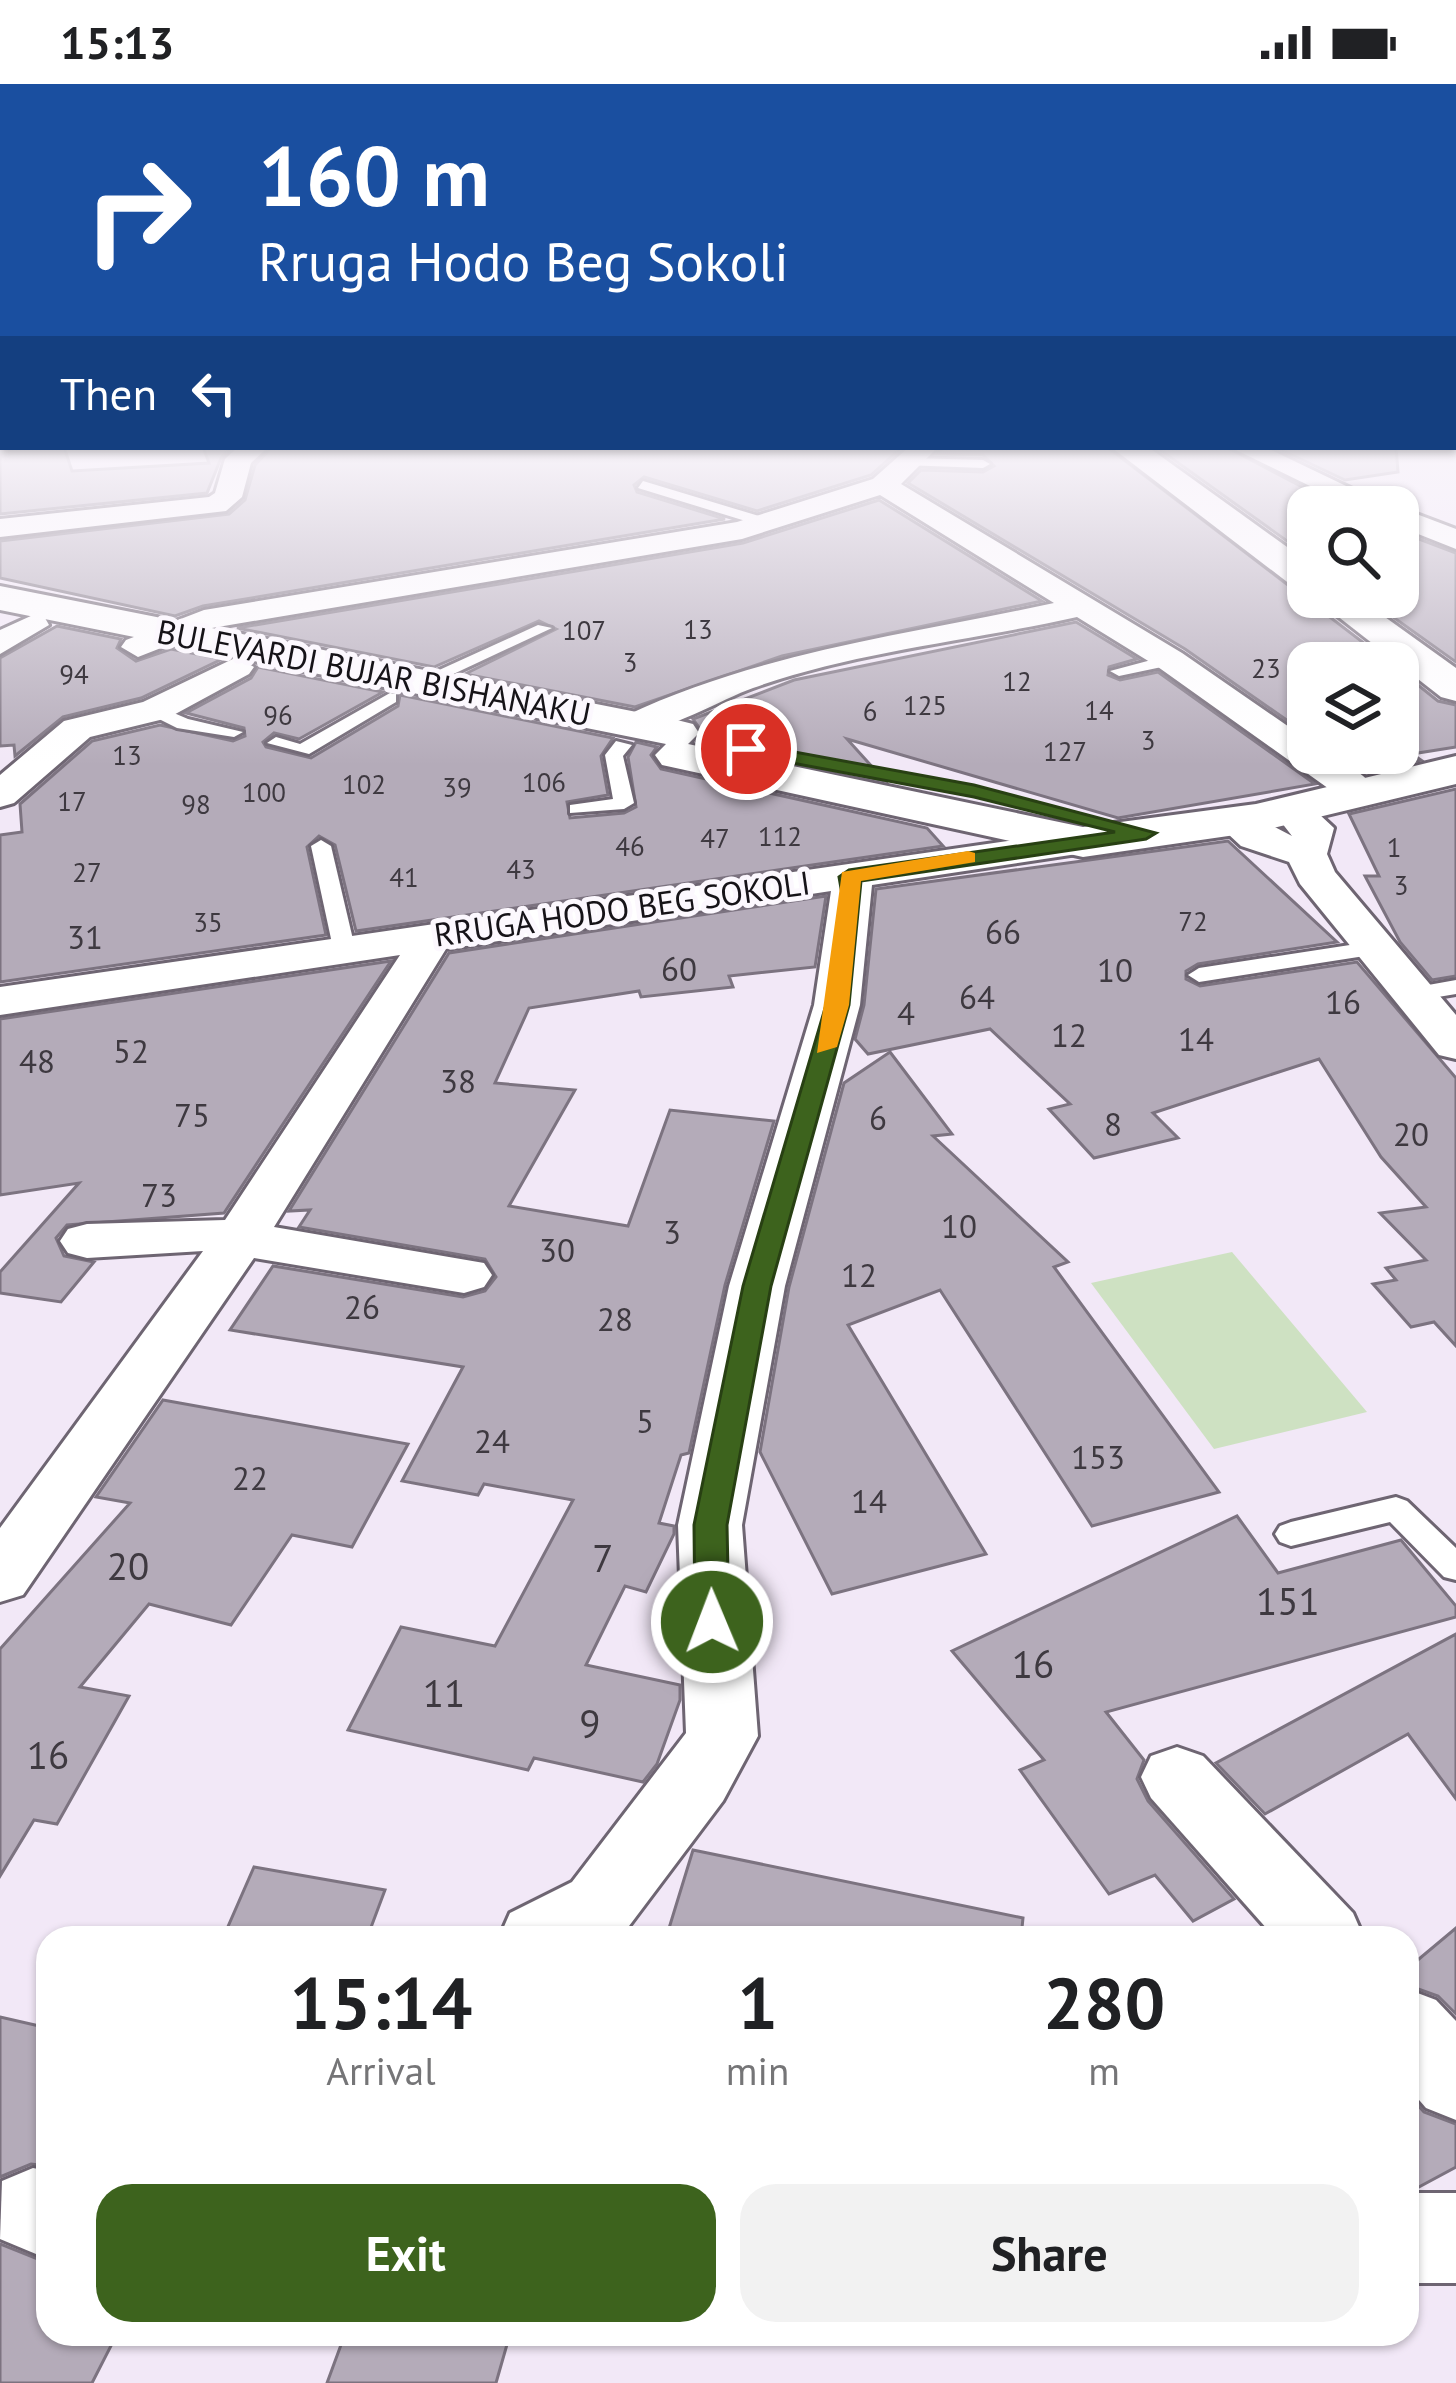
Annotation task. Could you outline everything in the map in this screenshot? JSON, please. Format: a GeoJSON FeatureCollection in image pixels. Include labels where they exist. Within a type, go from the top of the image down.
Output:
{"type":"FeatureCollection","features":[{"type":"Feature","properties":{"kind":"main road","name":"BULEVARDI BUJAR BISHANAKU"},"geometry":{"type":"LineString","coordinates":[[0,598],[155,639],[663,741],[974,791],[1146,833]]}},
{"type":"Feature","properties":{"kind":"main road"},"geometry":{"type":"LineString","coordinates":[[1361,618],[1456,688]]}},
{"type":"Feature","properties":{"kind":"main road","name":"BULEVARDI BUJAR BISHANAKU"},"geometry":{"type":"LineString","coordinates":[[11,629],[155,639],[237,667],[407,690]]}},
{"type":"Feature","properties":{"kind":"main road","name":"BULEVARDI BUJAR BISHANAKU"},"geometry":{"type":"LineString","coordinates":[[663,741],[1084,842]]}},
{"type":"Feature","properties":{"kind":"main road","name":"RRUGA HODO BEG SOKOLI"},"geometry":{"type":"LineString","coordinates":[[1084,842],[1260,816],[1456,770]]}},
{"type":"Feature","properties":{"kind":"street"},"geometry":{"type":"LineString","coordinates":[[155,639],[204,620],[334,595],[644,550]]}},
{"type":"Feature","properties":{"kind":"street"},"geometry":{"type":"LineString","coordinates":[[992,550],[1170,660],[1360,793]]}},
{"type":"Feature","properties":{"kind":"street"},"geometry":{"type":"LineString","coordinates":[[663,741],[731,684],[862,647],[1085,606]]}},
{"type":"Feature","properties":{"kind":"street"},"geometry":{"type":"LineString","coordinates":[[0,795],[77,729],[155,710],[237,667]]}},
{"type":"Feature","properties":{"kind":"street"},"geometry":{"type":"LineString","coordinates":[[1307,854],[1255,837],[1260,816],[1314,828],[1307,854],[1315,875],[1376,948],[1435,990],[1456,1045]]}},
{"type":"Feature","properties":{"kind":"street","name":"RRUGA HODO BEG SOKOLI"},"geometry":{"type":"LineString","coordinates":[[0,1001],[424,935],[1084,842]]}},
{"type":"Feature","properties":{"kind":"street"},"geometry":{"type":"LineString","coordinates":[[561,1926],[599,1906],[697,1779],[722,1736],[710,1525],[757,1286],[837,1005],[853,894],[849,877]]}},
{"type":"Feature","properties":{"kind":"street"},"geometry":{"type":"LineString","coordinates":[[0,1577],[240,1241],[423,954],[424,935]]}},
{"type":"Feature","properties":{"kind":"street"},"geometry":{"type":"LineString","coordinates":[[87,1241],[211,1234],[464,1275]]}},
{"type":"Feature","properties":{"kind":"street"},"geometry":{"type":"LineString","coordinates":[[1177,1777],[1314,1926]]}},
{"type":"Feature","properties":{"kind":"street"},"geometry":{"type":"LineString","coordinates":[[1419,2040],[1456,2080]]}},
{"type":"Feature","properties":{"kind":"street"},"geometry":{"type":"LineString","coordinates":[[1419,2238],[1456,2238]]}},
{"type":"Feature","properties":{"kind":"lane"},"geometry":{"type":"LineString","coordinates":[[407,690],[544,628]]}},
{"type":"Feature","properties":{"kind":"lane"},"geometry":{"type":"LineString","coordinates":[[1119,670],[1170,660]]}},
{"type":"Feature","properties":{"kind":"lane","name":"BULEVARDI BUJAR BISHANAKU"},"geometry":{"type":"LineString","coordinates":[[276,743],[302,750],[407,690]]}},
{"type":"Feature","properties":{"kind":"lane"},"geometry":{"type":"LineString","coordinates":[[155,710],[183,724],[234,733]]}},
{"type":"Feature","properties":{"kind":"lane","name":"BULEVARDI BUJAR BISHANAKU"},"geometry":{"type":"LineString","coordinates":[[577,809],[624,803],[614,755],[663,741]]}},
{"type":"Feature","properties":{"kind":"lane"},"geometry":{"type":"LineString","coordinates":[[321,846],[344,948]]}},
{"type":"Feature","properties":{"kind":"lane"},"geometry":{"type":"LineString","coordinates":[[1199,975],[1376,948]]}},
{"type":"Feature","properties":{"kind":"lane"},"geometry":{"type":"LineString","coordinates":[[1291,1534],[1396,1509],[1456,1568]]}},
{"type":"Feature","properties":{"kind":"green space"},"geometry":{"type":"Polygon","coordinates":[[[1232,1252],[1367,1412],[1214,1449],[1091,1283],[1232,1252]]]}},
{"type":"Feature","properties":{"kind":"building"},"geometry":{"type":"Polygon","coordinates":[[[0,550],[537,550],[203,606],[175,616],[0,578],[0,550]]]}},
{"type":"Feature","properties":{"kind":"building"},"geometry":{"type":"Polygon","coordinates":[[[700,550],[960,550],[1042,601],[782,656],[635,707],[465,674],[556,629],[539,621],[434,667],[237,628],[700,550]]]}},
{"type":"Feature","properties":{"kind":"building"},"geometry":{"type":"Polygon","coordinates":[[[1020,550],[1242,550],[1287,584],[1287,618],[1331,618],[1362,642],[1287,642],[1287,720],[1185,649],[1020,550]]]}},
{"type":"Feature","properties":{"kind":"building"},"geometry":{"type":"Polygon","coordinates":[[[1419,550],[1456,553],[1456,662],[1394,618],[1419,618],[1419,550]]]}},
{"type":"Feature","properties":{"kind":"building"},"geometry":{"type":"Polygon","coordinates":[[[1076,622],[1137,659],[1109,667],[1108,675],[1120,680],[1158,672],[1287,764],[1287,774],[1301,774],[1315,784],[1118,818],[847,739],[885,781],[697,741],[703,733],[693,719],[794,680],[1076,622]]]}},
{"type":"Feature","properties":{"kind":"building"},"geometry":{"type":"Polygon","coordinates":[[[57,626],[121,639],[117,648],[136,661],[171,649],[222,659],[141,698],[63,717],[15,756],[14,745],[0,746],[0,658],[57,626]]]}},
{"type":"Feature","properties":{"kind":"building"},"geometry":{"type":"Polygon","coordinates":[[[258,667],[383,692],[299,739],[274,733],[263,742],[266,747],[311,758],[398,706],[400,695],[613,738],[601,756],[608,795],[567,802],[570,818],[624,813],[636,807],[628,757],[636,742],[657,747],[651,755],[661,769],[927,828],[943,846],[356,931],[335,845],[319,836],[307,847],[326,935],[0,982],[0,835],[22,832],[20,804],[92,741],[160,725],[233,741],[245,736],[244,728],[186,713],[251,678],[258,667]]]}},
{"type":"Feature","properties":{"kind":"building"},"geometry":{"type":"Polygon","coordinates":[[[1419,686],[1438,701],[1456,705],[1456,747],[1419,753],[1419,686]]]}},
{"type":"Feature","properties":{"kind":"building"},"geometry":{"type":"Polygon","coordinates":[[[1456,789],[1456,976],[1432,980],[1400,942],[1365,876],[1379,876],[1349,814],[1456,789]]]}},
{"type":"Feature","properties":{"kind":"building"},"geometry":{"type":"Polygon","coordinates":[[[1228,841],[1337,942],[1198,964],[1186,971],[1186,979],[1200,986],[1357,962],[1456,1078],[1456,1346],[1434,1322],[1411,1327],[1373,1284],[1396,1280],[1386,1268],[1426,1260],[1380,1213],[1426,1207],[1381,1157],[1319,1059],[1153,1113],[1178,1138],[1094,1158],[1049,1109],[1070,1104],[990,1029],[868,1054],[855,1039],[864,1005],[876,889],[1228,841]]]}},
{"type":"Feature","properties":{"kind":"building"},"geometry":{"type":"Polygon","coordinates":[[[826,896],[815,967],[729,976],[733,987],[641,997],[639,991],[529,1008],[495,1083],[575,1090],[509,1206],[628,1226],[670,1110],[774,1121],[725,1285],[689,1453],[681,1455],[659,1523],[674,1526],[674,1534],[646,1592],[625,1586],[586,1665],[680,1685],[680,1700],[657,1764],[643,1782],[534,1758],[528,1770],[348,1730],[401,1627],[495,1646],[573,1500],[484,1484],[478,1495],[402,1481],[463,1367],[230,1330],[273,1266],[463,1297],[485,1291],[496,1277],[485,1259],[299,1227],[310,1210],[289,1211],[449,953],[826,896]]]}},
{"type":"Feature","properties":{"kind":"building"},"geometry":{"type":"Polygon","coordinates":[[[391,961],[224,1213],[67,1225],[56,1238],[64,1256],[94,1262],[61,1302],[0,1293],[0,1272],[79,1183],[0,1195],[0,1019],[391,961]]]}},
{"type":"Feature","properties":{"kind":"building"},"geometry":{"type":"Polygon","coordinates":[[[890,1052],[952,1134],[933,1136],[1068,1262],[1054,1267],[1219,1492],[1092,1526],[940,1290],[848,1325],[986,1554],[832,1594],[760,1452],[789,1287],[844,1083],[890,1052]]]}},
{"type":"Feature","properties":{"kind":"building"},"geometry":{"type":"Polygon","coordinates":[[[163,1400],[408,1444],[352,1547],[292,1535],[231,1625],[149,1604],[80,1687],[129,1696],[57,1824],[34,1820],[0,1876],[0,1649],[130,1503],[96,1497],[163,1400]]]}},
{"type":"Feature","properties":{"kind":"building"},"geometry":{"type":"Polygon","coordinates":[[[1237,1516],[1278,1573],[1401,1540],[1456,1606],[1456,1617],[1106,1712],[1144,1760],[1137,1779],[1148,1801],[1234,1899],[1193,1921],[1155,1875],[1109,1894],[1020,1770],[1044,1760],[952,1651],[1237,1516]]]}},
{"type":"Feature","properties":{"kind":"building"},"geometry":{"type":"Polygon","coordinates":[[[1456,1634],[1456,1799],[1408,1734],[1265,1814],[1216,1763],[1456,1634]]]}},
{"type":"Feature","properties":{"kind":"building"},"geometry":{"type":"Polygon","coordinates":[[[693,1850],[1023,1918],[1022,1926],[670,1926],[693,1850]]]}},
{"type":"Feature","properties":{"kind":"building"},"geometry":{"type":"Polygon","coordinates":[[[254,1867],[385,1890],[372,1926],[228,1926],[254,1867]]]}},
{"type":"Feature","properties":{"kind":"building"},"geometry":{"type":"Polygon","coordinates":[[[1456,1928],[1456,2014],[1438,1996],[1419,1989],[1419,1959],[1456,1928]]]}},
{"type":"Feature","properties":{"kind":"building"},"geometry":{"type":"Polygon","coordinates":[[[0,2017],[36,2025],[36,2165],[0,2177],[0,2017]]]}},
{"type":"Feature","properties":{"kind":"building"},"geometry":{"type":"Polygon","coordinates":[[[1419,2106],[1456,2124],[1456,2167],[1419,2187],[1419,2106]]]}},
{"type":"Feature","properties":{"kind":"building"},"geometry":{"type":"Polygon","coordinates":[[[0,2244],[36,2258],[36,2346],[111,2346],[92,2383],[0,2383],[0,2244]]]}},
{"type":"Feature","properties":{"kind":"building"},"geometry":{"type":"Polygon","coordinates":[[[341,2346],[507,2346],[496,2383],[327,2383],[341,2346]]]}},
{"type":"Feature","properties":{"kind":"slow traffic"},"geometry":{"type":"LineString","coordinates":[[825,1047],[837,1005],[853,894],[849,877],[968,857]]}},
{"type":"Feature","properties":{"kind":"route"},"geometry":{"type":"LineString","coordinates":[[712,1622],[710,1525],[757,1286],[837,1005],[853,894],[849,877],[1146,833],[974,791],[746,749]]}}]}
